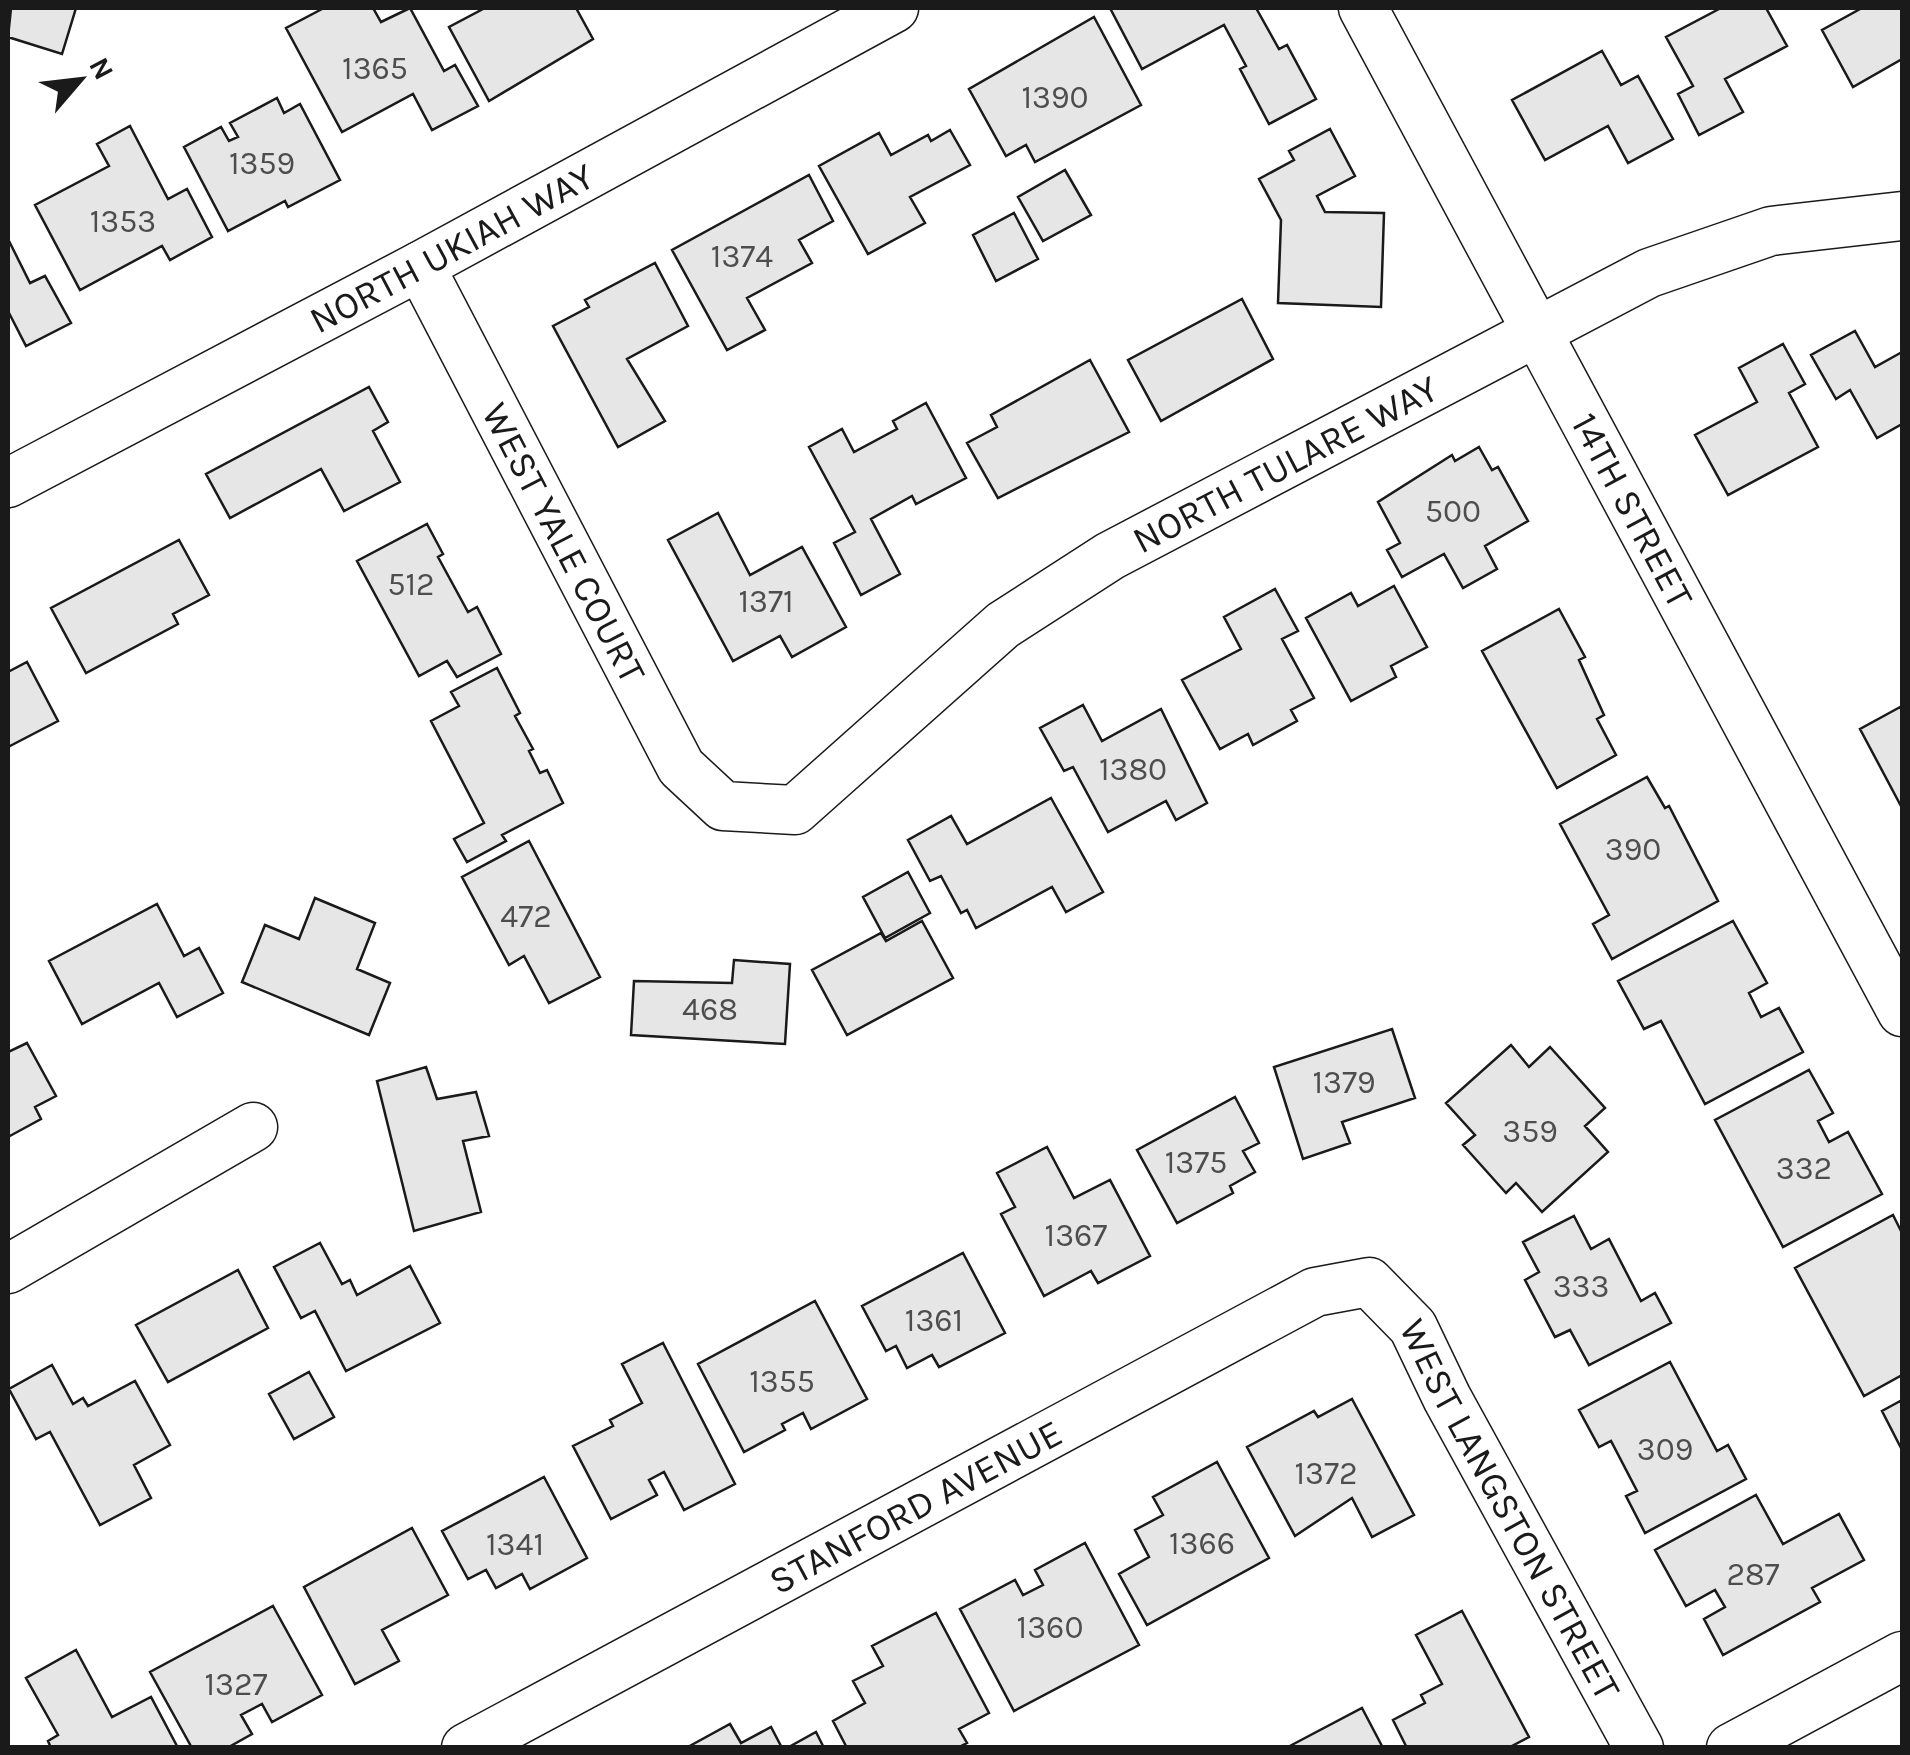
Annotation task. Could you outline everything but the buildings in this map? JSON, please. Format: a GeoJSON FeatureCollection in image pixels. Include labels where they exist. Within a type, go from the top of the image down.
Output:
{"type":"FeatureCollection","features":[{"type":"Feature","properties":{"kind":"street","name":"NORTH UKIAH WAY"},"geometry":{"type":"LineString","coordinates":[[8,483],[420,266],[894,8]]}},
{"type":"Feature","properties":{"kind":"street","name":"14TH STREET"},"geometry":{"type":"LineString","coordinates":[[1363,8],[1902,1012]]}},
{"type":"Feature","properties":{"kind":"street","name":"NORTH TULARE WAY"},"geometry":{"type":"LineString","coordinates":[[723,806],[795,810],[1003,624],[1110,556],[1648,272],[1770,232],[1902,216]]}},
{"type":"Feature","properties":{"kind":"street","name":"WEST YALE COURT"},"geometry":{"type":"LineString","coordinates":[[420,266],[681,767],[723,806]]}},
{"type":"Feature","properties":{"kind":"street"},"geometry":{"type":"LineString","coordinates":[[8,1270],[254,1128]]}},
{"type":"Feature","properties":{"kind":"street","name":"STANFORD AVENUE"},"geometry":{"type":"LineString","coordinates":[[466,1748],[1315,1292],[1369,1282]]}},
{"type":"Feature","properties":{"kind":"street","name":"WEST LANGSTON STREET"},"geometry":{"type":"LineString","coordinates":[[1369,1282],[1413,1326],[1448,1398],[1639,1748]]}},
{"type":"Feature","properties":{"kind":"street"},"geometry":{"type":"LineString","coordinates":[[1731,1748],[1902,1656]]}}]}
